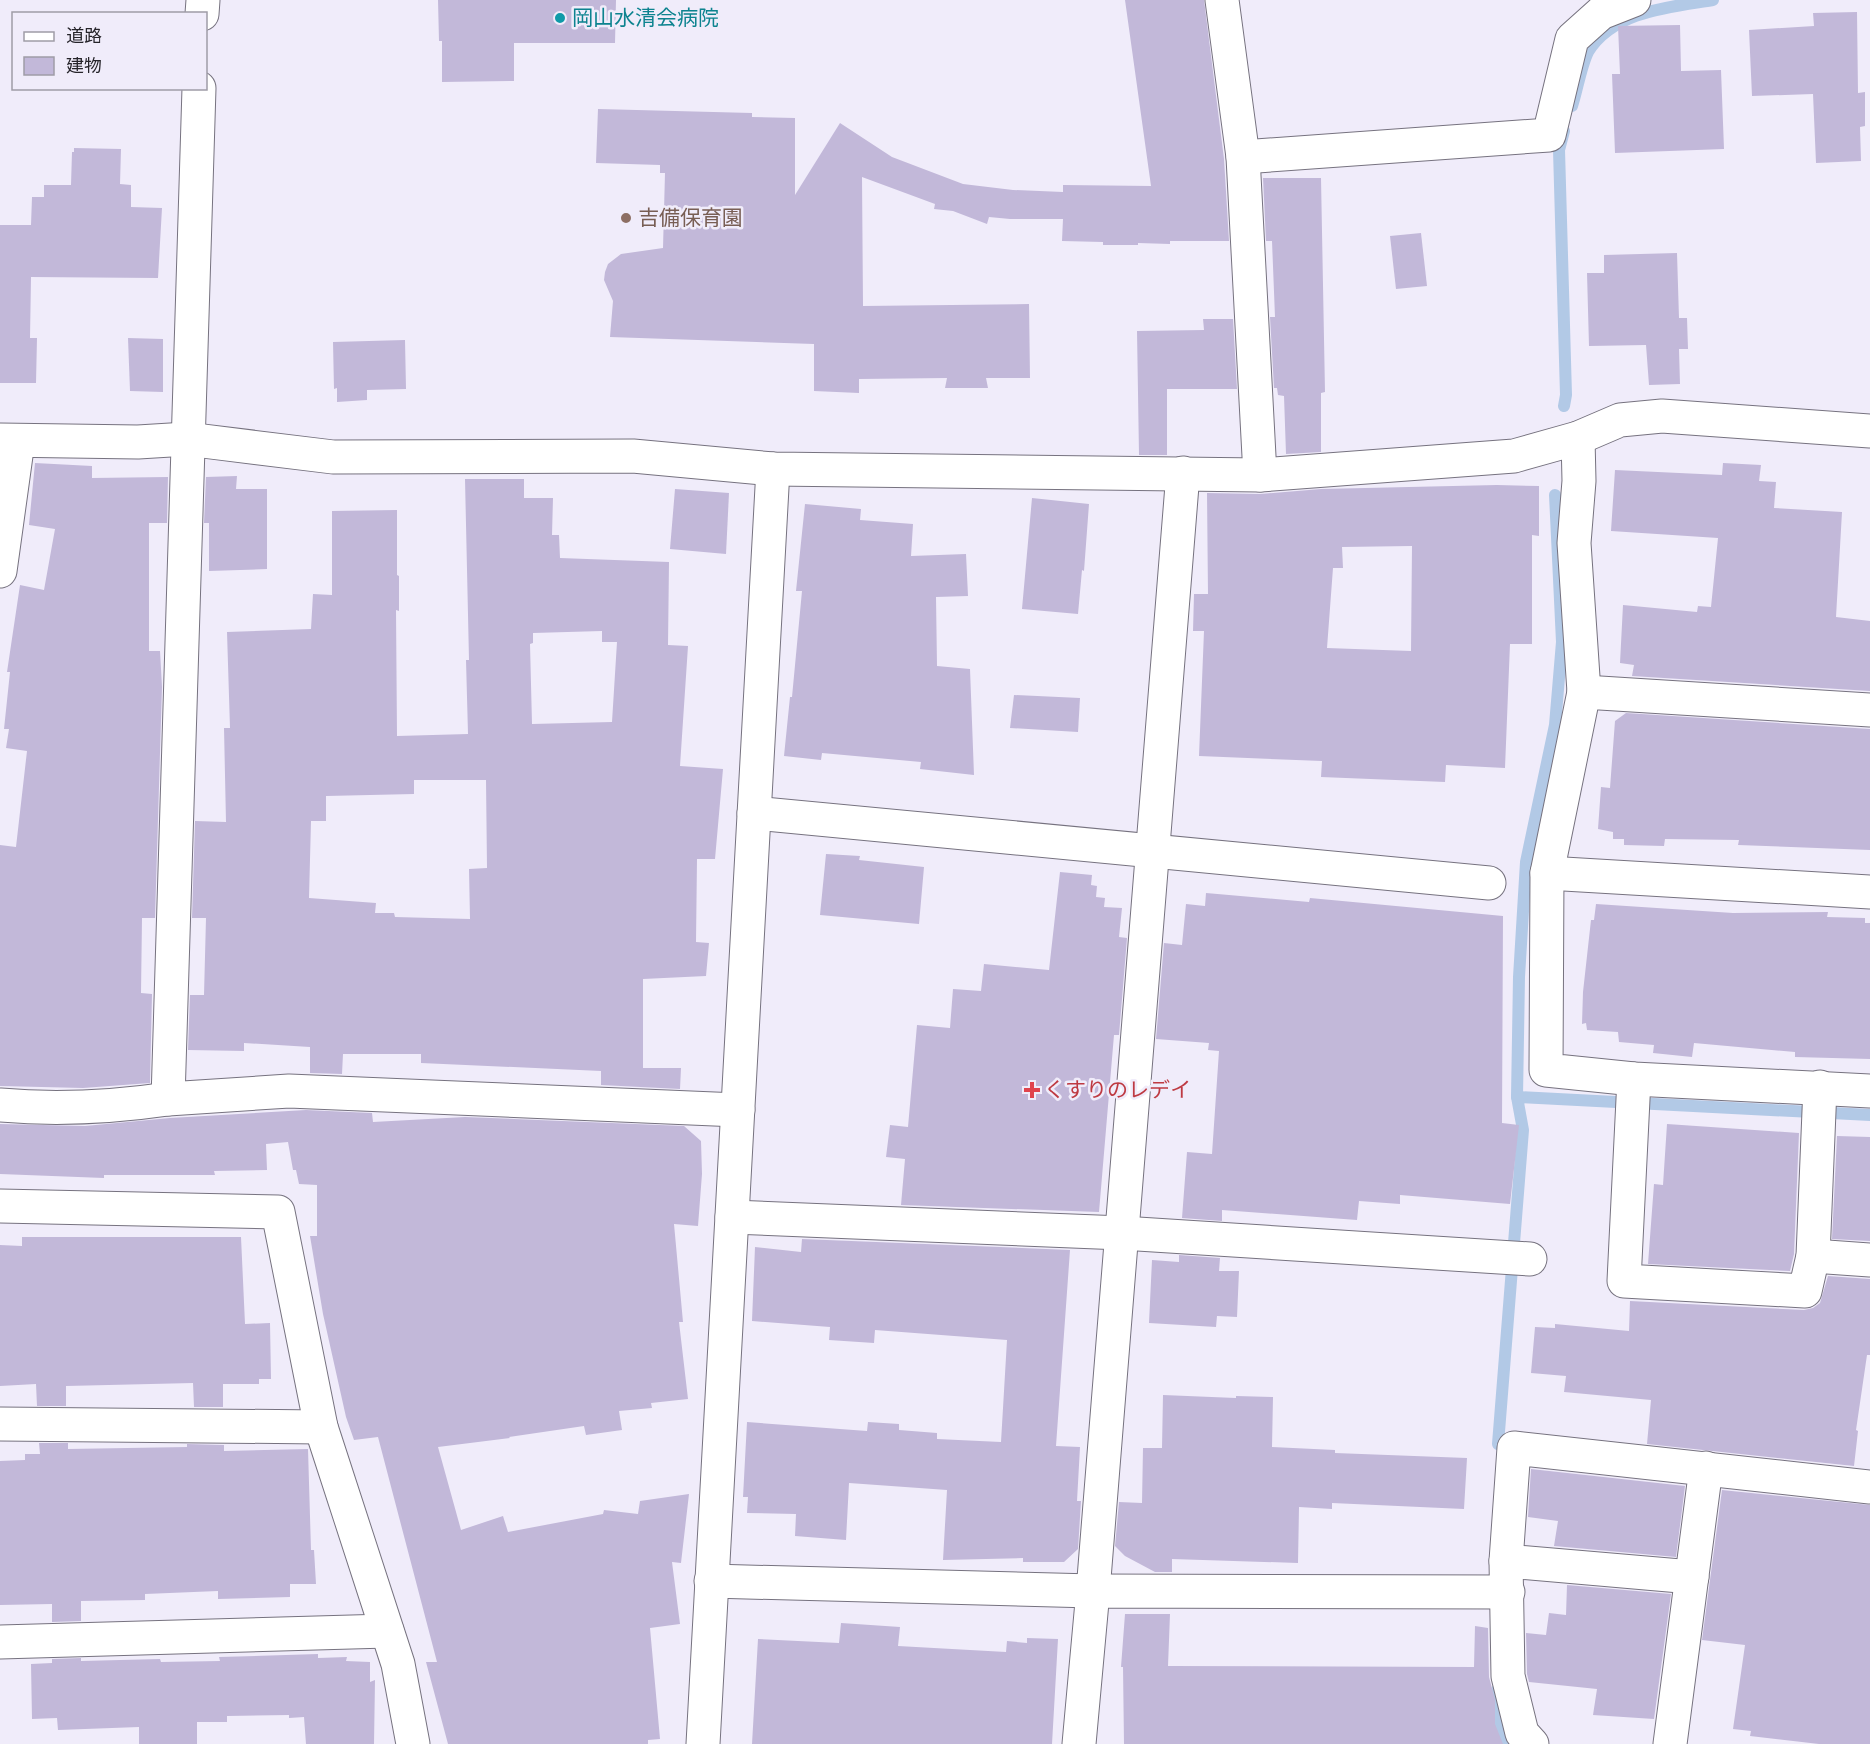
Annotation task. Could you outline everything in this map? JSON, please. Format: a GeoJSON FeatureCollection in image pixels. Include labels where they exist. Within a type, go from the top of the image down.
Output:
{"type":"FeatureCollection","features":[{"type":"Feature","properties":{"kind":"street"},"geometry":{"type":"LineString","coordinates":[[1222,0],[1243,157],[1260,475]]}},
{"type":"Feature","properties":{"kind":"street"},"geometry":{"type":"LineString","coordinates":[[1243,157],[1549,135],[1572,39],[1601,13],[1634,0]]}},
{"type":"Feature","properties":{"kind":"street"},"geometry":{"type":"LineString","coordinates":[[168,1099],[187,439],[200,90]]}},
{"type":"Feature","properties":{"kind":"street"},"geometry":{"type":"LineString","coordinates":[[0,571],[9,441],[138,442],[187,439],[333,457],[633,456],[773,469],[1260,475],[1514,456],[1578,438],[1620,420],[1662,416],[1870,431]]}},
{"type":"Feature","properties":{"kind":"street"},"geometry":{"type":"LineString","coordinates":[[1578,438],[1579,481],[1574,543],[1584,692],[1547,873],[1546,1070],[1633,1095],[1819,1104],[1870,1091]]}},
{"type":"Feature","properties":{"kind":"street"},"geometry":{"type":"LineString","coordinates":[[703,1744],[773,469]]}},
{"type":"Feature","properties":{"kind":"street"},"geometry":{"type":"LineString","coordinates":[[1079,1744],[1183,473]]}},
{"type":"Feature","properties":{"kind":"street"},"geometry":{"type":"LineString","coordinates":[[1584,692],[1870,710]]}},
{"type":"Feature","properties":{"kind":"street"},"geometry":{"type":"LineString","coordinates":[[754,813],[1153,849],[1489,883]]}},
{"type":"Feature","properties":{"kind":"street"},"geometry":{"type":"LineString","coordinates":[[1547,873],[1870,892]]}},
{"type":"Feature","properties":{"kind":"street"},"geometry":{"type":"LineString","coordinates":[[0,1105],[28,1107],[129,1105],[168,1099],[289,1091],[738,1110]]}},
{"type":"Feature","properties":{"kind":"street"},"geometry":{"type":"LineString","coordinates":[[1633,1095],[1624,1281],[1805,1291],[1813,1256],[1819,1104]]}},
{"type":"Feature","properties":{"kind":"street"},"geometry":{"type":"LineString","coordinates":[[0,1206],[278,1212],[321,1427],[398,1664],[413,1744]]}},
{"type":"Feature","properties":{"kind":"street"},"geometry":{"type":"LineString","coordinates":[[732,1217],[1122,1233],[1520,1258]]}},
{"type":"Feature","properties":{"kind":"street"},"geometry":{"type":"LineString","coordinates":[[1813,1256],[1870,1260]]}},
{"type":"Feature","properties":{"kind":"street"},"geometry":{"type":"LineString","coordinates":[[0,1424],[321,1427]]}},
{"type":"Feature","properties":{"kind":"street"},"geometry":{"type":"LineString","coordinates":[[1540,1743],[1522,1733],[1508,1676],[1507,1576],[1514,1448],[1706,1468],[1869,1480]]}},
{"type":"Feature","properties":{"kind":"street"},"geometry":{"type":"LineString","coordinates":[[1670,1744],[1706,1468]]}},
{"type":"Feature","properties":{"kind":"street"},"geometry":{"type":"LineString","coordinates":[[711,1581],[1093,1591],[1507,1576],[1692,1577]]}},
{"type":"Feature","properties":{"kind":"street"},"geometry":{"type":"LineString","coordinates":[[0,1642],[387,1631]]}},
{"type":"Feature","properties":{"kind":"building","name":"岡山水清会病院"},"geometry":{"type":"Polygon","coordinates":[[[438,0],[616,0],[615,43],[514,43],[514,81],[442,82],[442,41],[439,41],[438,0]]]}},
{"type":"Feature","properties":{"kind":"building"},"geometry":{"type":"Polygon","coordinates":[[[1125,0],[1204,0],[1224,159],[1229,241],[1170,241],[1170,244],[1103,245],[1103,242],[1062,241],[1063,219],[989,217],[987,224],[953,211],[934,209],[935,204],[862,177],[863,306],[1029,304],[1030,378],[986,378],[988,388],[945,388],[947,378],[859,379],[859,393],[814,391],[814,344],[610,337],[613,301],[604,280],[605,272],[608,264],[621,254],[663,248],[665,173],[660,173],[660,165],[596,163],[598,109],[752,113],[752,117],[795,118],[795,195],[840,123],[892,157],[963,184],[1013,190],[1063,192],[1063,185],[1151,186],[1125,0]]]}},
{"type":"Feature","properties":{"kind":"building"},"geometry":{"type":"Polygon","coordinates":[[[1857,12],[1858,93],[1865,92],[1865,126],[1860,127],[1861,161],[1816,163],[1813,94],[1752,96],[1749,30],[1814,26],[1813,13],[1857,12]]]}},
{"type":"Feature","properties":{"kind":"building"},"geometry":{"type":"Polygon","coordinates":[[[1680,25],[1681,71],[1721,70],[1724,149],[1615,153],[1612,74],[1620,74],[1618,26],[1680,25]]]}},
{"type":"Feature","properties":{"kind":"building"},"geometry":{"type":"Polygon","coordinates":[[[74,148],[121,149],[120,184],[131,185],[131,207],[162,208],[158,278],[31,277],[30,338],[37,338],[36,383],[0,383],[0,225],[31,225],[32,197],[44,197],[44,185],[71,185],[74,148]]]}},
{"type":"Feature","properties":{"kind":"building"},"geometry":{"type":"Polygon","coordinates":[[[1263,178],[1321,178],[1325,392],[1321,393],[1321,452],[1286,454],[1284,396],[1278,395],[1277,388],[1274,388],[1270,317],[1275,317],[1272,241],[1266,241],[1263,178]]]}},
{"type":"Feature","properties":{"kind":"building"},"geometry":{"type":"Polygon","coordinates":[[[1421,233],[1427,286],[1396,289],[1390,236],[1421,233]]]}},
{"type":"Feature","properties":{"kind":"building"},"geometry":{"type":"Polygon","coordinates":[[[1677,253],[1679,318],[1687,318],[1688,349],[1679,349],[1680,384],[1649,385],[1646,345],[1589,346],[1587,273],[1604,273],[1604,255],[1677,253]]]}},
{"type":"Feature","properties":{"kind":"building"},"geometry":{"type":"Polygon","coordinates":[[[1203,319],[1233,319],[1237,389],[1167,389],[1167,455],[1139,455],[1137,331],[1204,330],[1203,319]]]}},
{"type":"Feature","properties":{"kind":"building"},"geometry":{"type":"Polygon","coordinates":[[[128,338],[163,339],[163,392],[130,391],[128,338]]]}},
{"type":"Feature","properties":{"kind":"building"},"geometry":{"type":"Polygon","coordinates":[[[405,340],[406,389],[367,390],[367,400],[337,402],[337,388],[334,389],[333,342],[405,340]]]}},
{"type":"Feature","properties":{"kind":"building"},"geometry":{"type":"Polygon","coordinates":[[[35,463],[92,466],[92,478],[168,477],[167,523],[149,523],[149,651],[160,651],[162,687],[155,918],[142,918],[141,993],[152,994],[150,1083],[83,1088],[0,1086],[0,845],[16,847],[27,751],[6,748],[9,729],[4,729],[10,672],[7,672],[20,585],[44,590],[55,529],[29,525],[35,463]]]}},
{"type":"Feature","properties":{"kind":"building"},"geometry":{"type":"Polygon","coordinates":[[[1723,463],[1761,465],[1759,481],[1776,482],[1774,508],[1842,512],[1836,617],[1870,621],[1870,691],[1632,676],[1634,665],[1620,663],[1623,605],[1697,612],[1698,606],[1711,607],[1718,538],[1611,531],[1615,470],[1722,475],[1723,463]]]}},
{"type":"Feature","properties":{"kind":"building"},"geometry":{"type":"Polygon","coordinates":[[[237,476],[236,489],[267,489],[267,569],[209,571],[209,523],[204,523],[206,477],[237,476]]]}},
{"type":"Feature","properties":{"kind":"building"},"geometry":{"type":"Polygon","coordinates":[[[465,479],[524,479],[524,498],[553,498],[552,535],[559,535],[560,558],[669,562],[668,645],[688,646],[680,766],[723,769],[715,859],[697,859],[696,942],[709,943],[706,976],[643,979],[643,1068],[681,1068],[680,1089],[601,1085],[601,1071],[421,1063],[421,1054],[343,1054],[342,1074],[310,1073],[310,1047],[244,1043],[244,1051],[188,1050],[190,995],[204,995],[206,918],[192,918],[195,821],[226,822],[224,728],[230,728],[227,632],[311,629],[313,594],[332,595],[332,511],[397,510],[399,611],[396,610],[397,736],[468,734],[466,660],[469,660],[465,479]],[[602,631],[533,633],[533,643],[530,644],[532,724],[612,722],[617,642],[602,642],[602,631]],[[414,780],[414,794],[326,796],[326,821],[311,821],[309,898],[376,903],[375,913],[394,913],[395,917],[470,919],[469,869],[487,868],[486,780],[414,780]]]}},
{"type":"Feature","properties":{"kind":"building"},"geometry":{"type":"Polygon","coordinates":[[[1539,486],[1539,536],[1532,535],[1532,644],[1510,644],[1505,768],[1446,765],[1445,782],[1321,777],[1322,761],[1199,756],[1204,631],[1193,631],[1194,594],[1208,594],[1207,493],[1260,494],[1321,489],[1539,486]],[[1412,546],[1342,547],[1343,568],[1333,568],[1327,648],[1411,651],[1412,546]]]}},
{"type":"Feature","properties":{"kind":"building"},"geometry":{"type":"Polygon","coordinates":[[[675,489],[729,493],[726,554],[670,549],[675,489]]]}},
{"type":"Feature","properties":{"kind":"building"},"geometry":{"type":"Polygon","coordinates":[[[1032,498],[1089,504],[1078,614],[1022,609],[1032,498]]]}},
{"type":"Feature","properties":{"kind":"building"},"geometry":{"type":"Polygon","coordinates":[[[805,504],[861,509],[860,520],[913,524],[911,556],[966,554],[968,596],[936,597],[937,666],[970,669],[974,775],[920,769],[921,762],[822,753],[821,760],[784,756],[802,591],[796,591],[805,504]]]}},
{"type":"Feature","properties":{"kind":"building"},"geometry":{"type":"Polygon","coordinates":[[[1014,695],[1080,698],[1078,732],[1010,728],[1014,695]]]}},
{"type":"Feature","properties":{"kind":"building"},"geometry":{"type":"Polygon","coordinates":[[[1626,713],[1870,729],[1870,850],[1738,845],[1739,840],[1665,839],[1664,846],[1624,845],[1624,839],[1613,839],[1613,832],[1598,829],[1601,787],[1610,788],[1615,721],[1626,713]]]}},
{"type":"Feature","properties":{"kind":"building"},"geometry":{"type":"Polygon","coordinates":[[[826,854],[860,856],[859,860],[924,867],[919,924],[820,915],[826,854]]]}},
{"type":"Feature","properties":{"kind":"building"},"geometry":{"type":"Polygon","coordinates":[[[1060,872],[1092,875],[1091,885],[1097,886],[1096,897],[1105,898],[1104,907],[1122,908],[1119,937],[1127,938],[1119,1035],[1114,1035],[1099,1212],[901,1205],[905,1159],[886,1157],[890,1125],[908,1127],[917,1025],[950,1028],[953,989],[981,991],[984,964],[1049,970],[1060,872]]]}},
{"type":"Feature","properties":{"kind":"building"},"geometry":{"type":"Polygon","coordinates":[[[1206,893],[1309,902],[1310,898],[1503,916],[1502,1123],[1519,1125],[1510,1204],[1400,1195],[1400,1204],[1359,1201],[1357,1220],[1222,1210],[1222,1221],[1182,1218],[1187,1152],[1212,1154],[1219,1051],[1208,1050],[1209,1043],[1156,1039],[1164,943],[1182,945],[1186,904],[1205,906],[1206,893]]]}},
{"type":"Feature","properties":{"kind":"building"},"geometry":{"type":"Polygon","coordinates":[[[1596,904],[1733,913],[1828,912],[1827,917],[1865,918],[1865,923],[1870,923],[1870,1059],[1795,1057],[1795,1052],[1694,1043],[1692,1057],[1653,1053],[1654,1045],[1619,1042],[1618,1032],[1587,1030],[1586,1023],[1582,1024],[1583,992],[1591,920],[1594,920],[1596,904]]]}},
{"type":"Feature","properties":{"kind":"building"},"geometry":{"type":"Polygon","coordinates":[[[306,1110],[372,1113],[373,1122],[465,1117],[684,1126],[701,1141],[702,1174],[698,1226],[674,1224],[683,1322],[679,1322],[688,1399],[651,1403],[652,1408],[619,1411],[622,1430],[586,1435],[584,1426],[438,1447],[461,1530],[503,1516],[508,1532],[603,1514],[604,1510],[638,1514],[640,1501],[689,1494],[681,1563],[672,1562],[680,1624],[650,1628],[660,1739],[648,1740],[648,1744],[448,1744],[426,1662],[437,1662],[378,1437],[354,1440],[346,1417],[323,1314],[310,1236],[317,1236],[317,1185],[299,1184],[296,1170],[293,1170],[288,1142],[266,1144],[267,1170],[214,1171],[215,1175],[104,1175],[104,1178],[0,1174],[0,1124],[85,1126],[170,1118],[306,1110]]]}},
{"type":"Feature","properties":{"kind":"building"},"geometry":{"type":"Polygon","coordinates":[[[1667,1124],[1799,1133],[1794,1254],[1790,1271],[1648,1264],[1654,1184],[1663,1185],[1667,1124]]]}},
{"type":"Feature","properties":{"kind":"building"},"geometry":{"type":"Polygon","coordinates":[[[1837,1136],[1870,1137],[1870,1241],[1832,1239],[1837,1136]]]}},
{"type":"Feature","properties":{"kind":"building"},"geometry":{"type":"Polygon","coordinates":[[[22,1237],[241,1237],[245,1324],[270,1323],[271,1379],[259,1379],[259,1384],[223,1384],[223,1407],[194,1407],[193,1383],[66,1386],[66,1406],[37,1406],[36,1384],[0,1386],[0,1245],[22,1246],[22,1237]]]}},
{"type":"Feature","properties":{"kind":"building"},"geometry":{"type":"Polygon","coordinates":[[[802,1239],[1070,1250],[1056,1446],[1080,1447],[1077,1501],[1081,1501],[1078,1549],[1064,1562],[1023,1562],[1023,1558],[943,1560],[947,1490],[849,1483],[846,1540],[795,1536],[796,1514],[747,1513],[748,1497],[743,1497],[747,1422],[867,1431],[868,1422],[899,1424],[899,1430],[937,1433],[937,1439],[1001,1442],[1007,1340],[875,1330],[874,1343],[829,1340],[830,1327],[752,1321],[755,1247],[801,1252],[802,1239]]]}},
{"type":"Feature","properties":{"kind":"building"},"geometry":{"type":"Polygon","coordinates":[[[1179,1255],[1220,1258],[1219,1271],[1239,1271],[1237,1317],[1217,1316],[1216,1327],[1149,1323],[1152,1260],[1179,1262],[1179,1255]]]}},
{"type":"Feature","properties":{"kind":"building"},"geometry":{"type":"Polygon","coordinates":[[[1828,1276],[1870,1279],[1870,1355],[1867,1355],[1856,1430],[1858,1431],[1854,1466],[1647,1444],[1651,1400],[1564,1392],[1566,1376],[1531,1373],[1535,1327],[1555,1328],[1555,1324],[1629,1331],[1630,1301],[1804,1310],[1820,1303],[1828,1276]]]}},
{"type":"Feature","properties":{"kind":"building"},"geometry":{"type":"Polygon","coordinates":[[[1163,1395],[1273,1397],[1272,1447],[1335,1450],[1335,1453],[1467,1458],[1464,1509],[1332,1503],[1332,1509],[1299,1507],[1298,1563],[1172,1559],[1172,1572],[1155,1572],[1125,1556],[1115,1546],[1119,1502],[1142,1503],[1143,1448],[1162,1448],[1163,1395]]]}},
{"type":"Feature","properties":{"kind":"building"},"geometry":{"type":"Polygon","coordinates":[[[39,1443],[68,1443],[68,1449],[187,1447],[187,1444],[224,1445],[224,1451],[308,1449],[311,1550],[314,1550],[316,1584],[290,1584],[290,1597],[218,1599],[218,1591],[145,1594],[145,1600],[81,1601],[81,1621],[52,1622],[52,1604],[0,1605],[0,1461],[25,1460],[25,1454],[40,1454],[39,1443]]]}},
{"type":"Feature","properties":{"kind":"building"},"geometry":{"type":"Polygon","coordinates":[[[1531,1469],[1685,1486],[1676,1557],[1554,1546],[1558,1521],[1528,1517],[1531,1469]]]}},
{"type":"Feature","properties":{"kind":"building"},"geometry":{"type":"Polygon","coordinates":[[[1722,1490],[1870,1505],[1870,1744],[1819,1744],[1750,1736],[1751,1731],[1733,1729],[1745,1645],[1702,1640],[1722,1490]]]}},
{"type":"Feature","properties":{"kind":"building"},"geometry":{"type":"Polygon","coordinates":[[[1567,1585],[1671,1594],[1654,1719],[1593,1715],[1597,1689],[1529,1682],[1526,1633],[1546,1635],[1549,1613],[1566,1615],[1567,1585]]]}},
{"type":"Feature","properties":{"kind":"building"},"geometry":{"type":"Polygon","coordinates":[[[1125,1614],[1170,1614],[1168,1666],[1474,1667],[1475,1626],[1488,1628],[1489,1677],[1495,1700],[1495,1724],[1503,1744],[1124,1744],[1123,1667],[1121,1667],[1125,1614]]]}},
{"type":"Feature","properties":{"kind":"building"},"geometry":{"type":"Polygon","coordinates":[[[841,1623],[900,1627],[898,1646],[1006,1652],[1007,1641],[1027,1643],[1027,1638],[1058,1639],[1052,1744],[752,1744],[758,1639],[839,1643],[841,1623]]]}},
{"type":"Feature","properties":{"kind":"building"},"geometry":{"type":"Polygon","coordinates":[[[318,1654],[318,1658],[347,1657],[346,1661],[370,1662],[370,1682],[375,1680],[374,1744],[306,1744],[304,1717],[289,1718],[289,1715],[227,1716],[227,1722],[197,1722],[197,1744],[139,1744],[139,1727],[58,1730],[57,1718],[32,1719],[31,1664],[52,1663],[52,1659],[220,1661],[219,1657],[318,1654]]]}},
{"type":"Feature","properties":{"kind":"waterway"},"geometry":{"type":"LineString","coordinates":[[1572,106],[1588,52],[1599,38],[1612,28],[1644,13],[1713,0]]}},
{"type":"Feature","properties":{"kind":"waterway"},"geometry":{"type":"LineString","coordinates":[[1564,131],[1559,150],[1566,395],[1564,406]]}},
{"type":"Feature","properties":{"kind":"waterway"},"geometry":{"type":"LineString","coordinates":[[1498,1444],[1523,1130],[1517,1097],[1519,977],[1526,862],[1555,725],[1562,642],[1555,495]]}},
{"type":"Feature","properties":{"kind":"waterway"},"geometry":{"type":"LineString","coordinates":[[1517,1097],[1870,1115]]}},
{"type":"Feature","properties":{"kind":"waterway"},"geometry":{"type":"LineString","coordinates":[[1497,1690],[1504,1744]]}},
{"type":"Feature","properties":{"kind":"place","name":"岡山水清会病院"},"geometry":{"type":"Point","coordinates":[560,18]}},
{"type":"Feature","properties":{"kind":"place","name":"吉備保育園"},"geometry":{"type":"Point","coordinates":[626,218]}},
{"type":"Feature","properties":{"kind":"place","name":"くすりのレデイ"},"geometry":{"type":"Point","coordinates":[1032,1090]}}]}
